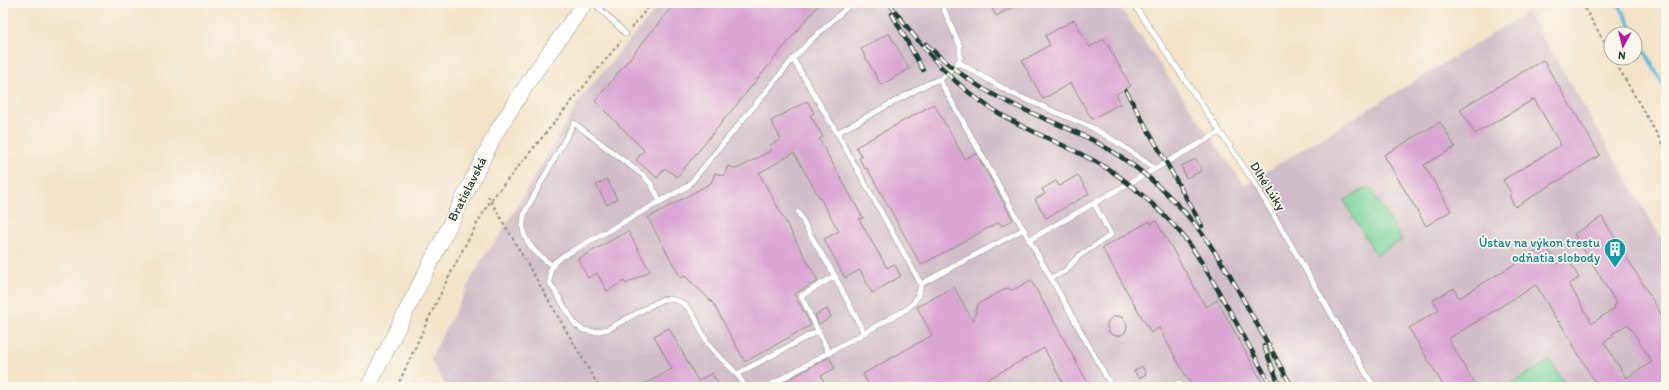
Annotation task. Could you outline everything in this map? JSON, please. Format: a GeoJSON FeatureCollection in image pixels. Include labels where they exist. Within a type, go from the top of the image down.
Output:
{"type":"FeatureCollection","features":[{"type":"Feature","properties":{"kind":"main road","name":"Bratislavská"},"geometry":{"type":"LineString","coordinates":[[368,387],[497,131],[535,72],[585,3]]}},
{"type":"Feature","properties":{"kind":"lane"},"geometry":{"type":"LineString","coordinates":[[594,3],[626,34]]}},
{"type":"Feature","properties":{"kind":"lane"},"geometry":{"type":"LineString","coordinates":[[745,387],[737,374],[710,346],[689,308],[682,302],[672,299],[663,299],[608,329],[595,332],[583,330],[575,324],[550,283],[550,271],[555,262],[563,256],[688,186],[793,59],[810,41],[852,3]]}},
{"type":"Feature","properties":{"kind":"lane"},"geometry":{"type":"LineString","coordinates":[[837,133],[925,85],[939,79],[950,71],[958,62],[960,58],[960,46],[941,3]]}},
{"type":"Feature","properties":{"kind":"lane","name":"Dlhé Lúky"},"geometry":{"type":"LineString","coordinates":[[1133,3],[1256,185],[1374,387]]}},
{"type":"Feature","properties":{"kind":"lane"},"geometry":{"type":"LineString","coordinates":[[767,387],[913,304],[918,296],[920,284],[837,133],[793,59]]}},
{"type":"Feature","properties":{"kind":"lane"},"geometry":{"type":"LineString","coordinates":[[958,62],[1011,93],[1093,128],[1124,146],[1155,169]]}},
{"type":"Feature","properties":{"kind":"lane"},"geometry":{"type":"LineString","coordinates":[[939,79],[1112,387]]}},
{"type":"Feature","properties":{"kind":"lane"},"geometry":{"type":"LineString","coordinates":[[553,266],[539,257],[527,241],[522,226],[525,212],[574,123],[644,176],[651,184],[660,201]]}},
{"type":"Feature","properties":{"kind":"lane"},"geometry":{"type":"LineString","coordinates":[[1029,240],[1220,132]]}},
{"type":"Feature","properties":{"kind":"lane"},"geometry":{"type":"LineString","coordinates":[[1051,278],[1065,271],[1079,256],[1111,235],[1094,203]]}},
{"type":"Feature","properties":{"kind":"lane"},"geometry":{"type":"LineString","coordinates":[[798,212],[835,276],[864,333]]}},
{"type":"Feature","properties":{"kind":"lane"},"geometry":{"type":"LineString","coordinates":[[920,284],[1024,229]]}},
{"type":"Feature","properties":{"kind":"lane"},"geometry":{"type":"LineString","coordinates":[[829,352],[801,296],[835,276]]}},
{"type":"Feature","properties":{"kind":"lane"},"geometry":{"type":"LineString","coordinates":[[737,374],[818,331]]}},
{"type":"Feature","properties":{"kind":"lane"},"geometry":{"type":"LineString","coordinates":[[1172,387],[1179,383],[1181,387]]}},
{"type":"Feature","properties":{"kind":"path"},"geometry":{"type":"LineString","coordinates":[[397,387],[421,333],[475,226],[491,200],[652,3]]}},
{"type":"Feature","properties":{"kind":"path"},"geometry":{"type":"LineString","coordinates":[[1582,3],[1603,40]]}},
{"type":"Feature","properties":{"kind":"path"},"geometry":{"type":"LineString","coordinates":[[1618,66],[1666,150]]}},
{"type":"Feature","properties":{"kind":"path"},"geometry":{"type":"LineString","coordinates":[[488,196],[599,387]]}},
{"type":"Feature","properties":{"kind":"shaded area"},"geometry":{"type":"Polygon","coordinates":[[[661,3],[1117,3],[1244,185],[1528,12],[1666,246],[1666,387],[446,387],[430,359],[482,259],[502,232],[581,97],[661,3]]]}},
{"type":"Feature","properties":{"kind":"green space"},"geometry":{"type":"Polygon","coordinates":[[[1369,186],[1402,240],[1376,255],[1344,201],[1369,186]]]}},
{"type":"Feature","properties":{"kind":"green space"},"geometry":{"type":"Polygon","coordinates":[[[1550,360],[1564,383],[1557,387],[1507,387],[1550,360]]]}},
{"type":"Feature","properties":{"kind":"building"},"geometry":{"type":"Polygon","coordinates":[[[675,3],[820,3],[677,177],[665,168],[657,178],[636,160],[644,150],[595,101],[675,3]]]}},
{"type":"Feature","properties":{"kind":"building"},"geometry":{"type":"Polygon","coordinates":[[[989,3],[1020,3],[996,16],[989,3]]]}},
{"type":"Feature","properties":{"kind":"building"},"geometry":{"type":"Polygon","coordinates":[[[1074,20],[1090,47],[1104,39],[1131,86],[1116,94],[1121,103],[1092,119],[1071,83],[1043,99],[1022,61],[1050,45],[1045,36],[1074,20]]]}},
{"type":"Feature","properties":{"kind":"building"},"geometry":{"type":"Polygon","coordinates":[[[889,33],[909,69],[881,85],[861,49],[889,33]]]}},
{"type":"Feature","properties":{"kind":"building"},"geometry":{"type":"Polygon","coordinates":[[[1543,60],[1600,155],[1515,207],[1509,196],[1512,194],[1503,180],[1561,145],[1534,99],[1475,134],[1460,109],[1543,60]]]}},
{"type":"Feature","properties":{"kind":"building"},"geometry":{"type":"Polygon","coordinates":[[[807,101],[814,113],[810,115],[823,137],[819,139],[863,218],[859,219],[887,268],[894,264],[901,276],[872,293],[860,270],[845,278],[824,239],[839,231],[794,153],[759,173],[818,281],[794,294],[811,325],[745,362],[713,303],[685,276],[681,278],[648,218],[711,183],[715,173],[724,176],[728,166],[737,169],[772,150],[769,146],[781,139],[771,121],[807,101]]]}},
{"type":"Feature","properties":{"kind":"building"},"geometry":{"type":"Polygon","coordinates":[[[934,104],[965,159],[976,153],[1013,220],[1002,226],[999,222],[921,265],[867,168],[865,169],[859,158],[862,157],[856,147],[934,104]]]}},
{"type":"Feature","properties":{"kind":"building"},"geometry":{"type":"Polygon","coordinates":[[[1440,122],[1455,147],[1424,165],[1451,211],[1426,226],[1384,155],[1440,122]]]}},
{"type":"Feature","properties":{"kind":"building"},"geometry":{"type":"Polygon","coordinates":[[[1196,159],[1202,171],[1186,178],[1181,166],[1196,159]]]}},
{"type":"Feature","properties":{"kind":"building"},"geometry":{"type":"Polygon","coordinates":[[[1078,175],[1089,194],[1046,218],[1035,199],[1045,194],[1042,189],[1056,181],[1059,186],[1078,175]]]}},
{"type":"Feature","properties":{"kind":"building"},"geometry":{"type":"Polygon","coordinates":[[[607,179],[617,199],[607,205],[596,185],[607,179]]]}},
{"type":"Feature","properties":{"kind":"building"},"geometry":{"type":"Polygon","coordinates":[[[1602,217],[1666,322],[1666,387],[1598,387],[1536,285],[1448,339],[1477,387],[1444,387],[1409,328],[1439,310],[1433,300],[1454,288],[1459,298],[1546,245],[1557,264],[1567,257],[1579,278],[1569,284],[1592,323],[1615,308],[1614,306],[1617,304],[1574,234],[1602,217]],[[1628,324],[1612,334],[1614,336],[1604,342],[1626,378],[1652,362],[1628,324]]]}},
{"type":"Feature","properties":{"kind":"building"},"geometry":{"type":"Polygon","coordinates":[[[1150,221],[1151,224],[1156,221],[1206,307],[1217,300],[1265,387],[1192,387],[1159,328],[1151,333],[1102,248],[1150,221]]]}},
{"type":"Feature","properties":{"kind":"building"},"geometry":{"type":"Polygon","coordinates":[[[628,231],[650,271],[626,284],[624,281],[607,291],[597,273],[588,278],[578,259],[628,231]]]}},
{"type":"Feature","properties":{"kind":"building"},"geometry":{"type":"Polygon","coordinates":[[[1031,280],[1090,387],[1065,387],[1044,348],[974,387],[870,387],[863,374],[932,335],[917,307],[954,287],[973,321],[978,304],[1007,288],[1013,290],[1031,280]]]}},
{"type":"Feature","properties":{"kind":"building"},"geometry":{"type":"Polygon","coordinates":[[[827,309],[831,317],[819,324],[815,315],[827,309]]]}},
{"type":"Feature","properties":{"kind":"building"},"geometry":{"type":"Polygon","coordinates":[[[1117,316],[1124,319],[1127,326],[1124,333],[1117,336],[1110,333],[1107,326],[1110,319],[1117,316]]]}},
{"type":"Feature","properties":{"kind":"building"},"geometry":{"type":"Polygon","coordinates":[[[669,328],[698,381],[712,373],[720,387],[639,387],[672,369],[654,336],[669,328]]]}},
{"type":"Feature","properties":{"kind":"building"},"geometry":{"type":"Polygon","coordinates":[[[829,357],[835,368],[821,376],[827,387],[775,387],[829,357]]]}},
{"type":"Feature","properties":{"kind":"building"},"geometry":{"type":"Polygon","coordinates":[[[1142,366],[1146,374],[1139,378],[1134,371],[1142,366]]]}},
{"type":"Feature","properties":{"kind":"waterway"},"geometry":{"type":"LineString","coordinates":[[1618,3],[1666,90]]}},
{"type":"Feature","properties":{"kind":"railway"},"geometry":{"type":"LineString","coordinates":[[889,3],[915,37],[941,67],[971,94],[988,107],[1007,118],[1085,156],[1115,173],[1145,197],[1167,218],[1187,241],[1204,265],[1272,387]]}},
{"type":"Feature","properties":{"kind":"railway"},"geometry":{"type":"LineString","coordinates":[[892,14],[923,70]]}},
{"type":"Feature","properties":{"kind":"railway"},"geometry":{"type":"LineString","coordinates":[[926,44],[955,70],[976,85],[1021,108],[1096,142],[1135,167],[1153,181],[1186,214],[1214,250],[1226,270]]}},
{"type":"Feature","properties":{"kind":"railway"},"geometry":{"type":"LineString","coordinates":[[1126,91],[1202,226]]}},
{"type":"Feature","properties":{"kind":"railway"},"geometry":{"type":"LineString","coordinates":[[1224,265],[1292,387]]}},
{"type":"Feature","properties":{"kind":"railway"},"geometry":{"type":"LineString","coordinates":[[1264,346],[1280,387]]}},
{"type":"Feature","properties":{"kind":"place","name":"Ústav na výkon trestu odňatia slobody"},"geometry":{"type":"Point","coordinates":[1615,268]}}]}
